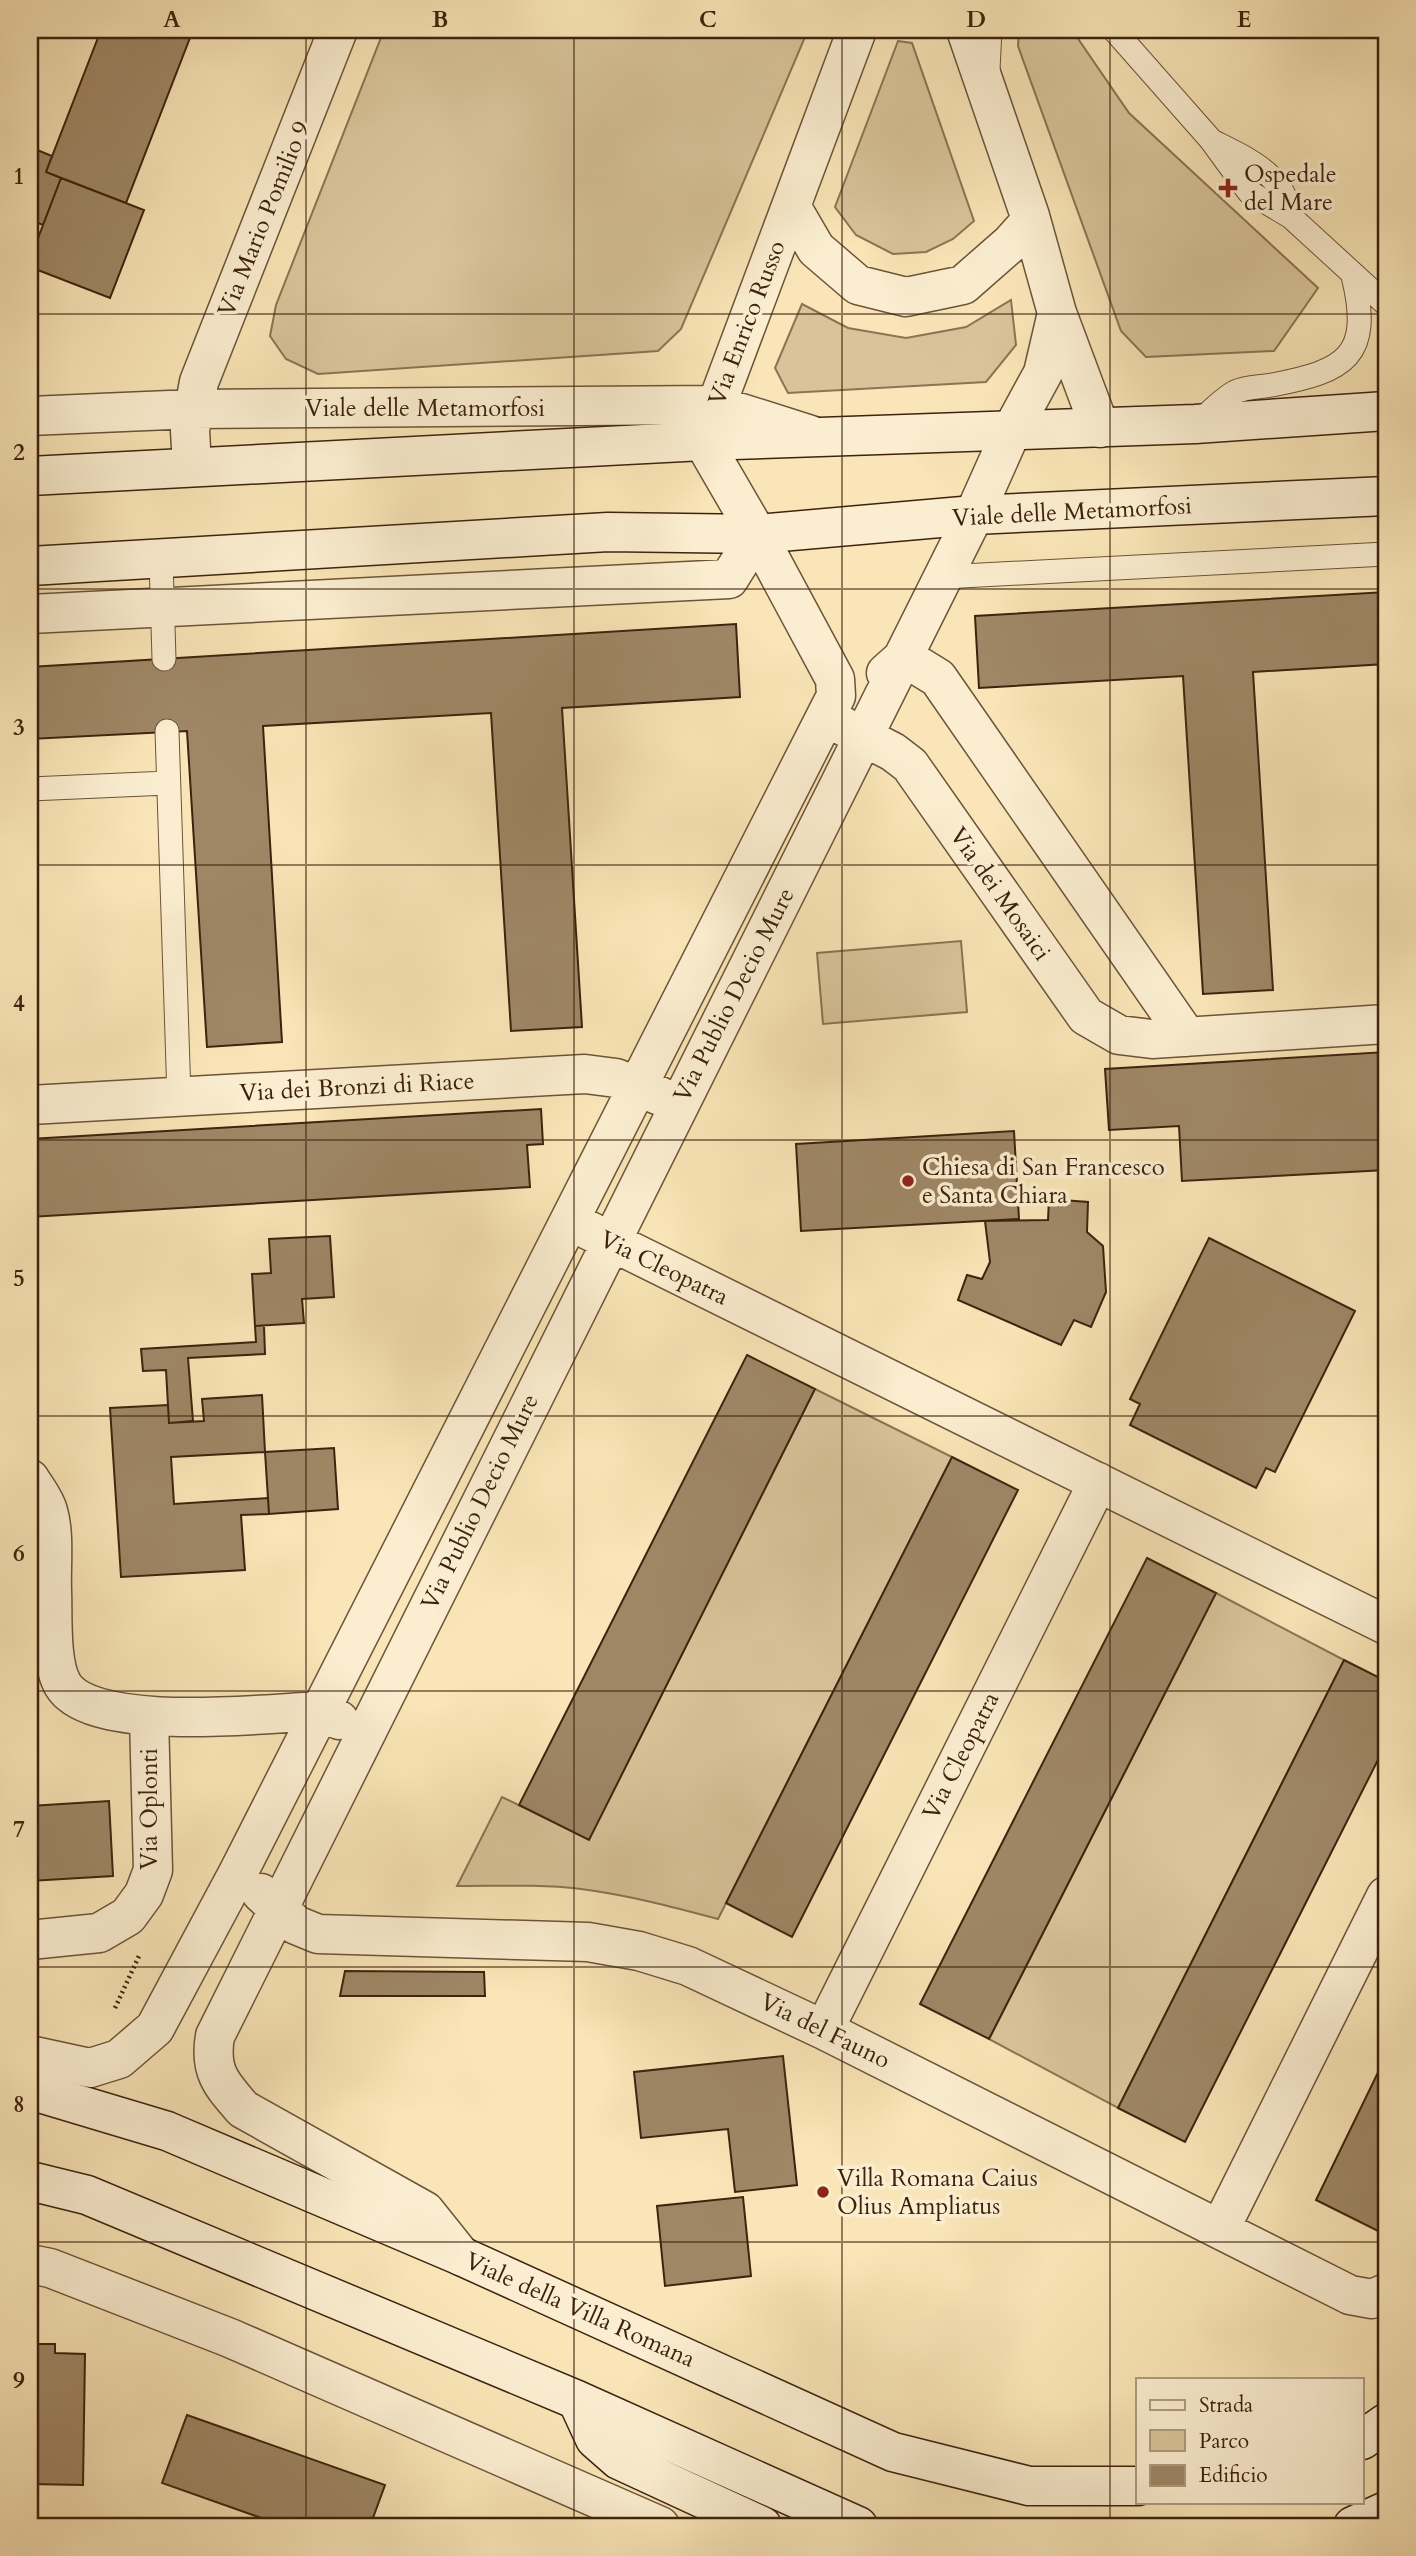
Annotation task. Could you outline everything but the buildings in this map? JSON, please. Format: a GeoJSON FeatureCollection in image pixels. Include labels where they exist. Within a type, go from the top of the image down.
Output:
{"type":"FeatureCollection","features":[{"type":"Feature","properties":{"kind":"street","name":"Via Mario Pomilio 9"},"geometry":{"type":"LineString","coordinates":[[192,467],[193,409],[199,382],[338,30]]}},
{"type":"Feature","properties":{"kind":"street","name":"Via Enrico Russo"},"geometry":{"type":"LineString","coordinates":[[702,441],[857,30]]}},
{"type":"Feature","properties":{"kind":"street"},"geometry":{"type":"LineString","coordinates":[[966,30],[1030,216],[1057,313],[1100,429]]}},
{"type":"Feature","properties":{"kind":"street","name":"Via Enrico Russo"},"geometry":{"type":"LineString","coordinates":[[791,205],[816,249],[858,285],[906,297],[962,285],[1011,243],[1028,224],[1030,216]]}},
{"type":"Feature","properties":{"kind":"street"},"geometry":{"type":"LineString","coordinates":[[1012,430],[1043,373],[1057,313]]}},
{"type":"Feature","properties":{"kind":"street","name":"Viale delle Metamorfosi"},"geometry":{"type":"LineString","coordinates":[[30,415],[193,409],[716,405],[816,437]]}},
{"type":"Feature","properties":{"kind":"street","name":"Viale delle Metamorfosi"},"geometry":{"type":"LineString","coordinates":[[30,476],[702,441],[1100,429],[1386,411]]}},
{"type":"Feature","properties":{"kind":"street","name":"Via Publio Decio Mure"},"geometry":{"type":"LineString","coordinates":[[461,2256],[425,2211],[243,2109],[220,2084],[211,2058],[215,2036],[904,657],[974,515],[1012,430]]}},
{"type":"Feature","properties":{"kind":"street","name":"Via Publio Decio Mure"},"geometry":{"type":"LineString","coordinates":[[30,2055],[90,2068],[119,2059],[155,2028],[321,1711],[836,696],[835,679],[757,534],[702,441]]}},
{"type":"Feature","properties":{"kind":"street","name":"Viale delle Metamorfosi"},"geometry":{"type":"LineString","coordinates":[[30,566],[608,532],[757,534],[974,515],[1386,496]]}},
{"type":"Feature","properties":{"kind":"street"},"geometry":{"type":"LineString","coordinates":[[30,614],[163,605],[609,588],[729,579],[757,534]]}},
{"type":"Feature","properties":{"kind":"street"},"geometry":{"type":"LineString","coordinates":[[823,659],[840,672],[871,677],[886,673],[904,657],[938,678],[1187,1037]]}},
{"type":"Feature","properties":{"kind":"street","name":"Via dei Mosaici"},"geometry":{"type":"LineString","coordinates":[[825,717],[864,736],[910,765],[1086,1016],[1119,1035],[1152,1039],[1386,1024]]}},
{"type":"Feature","properties":{"kind":"street","name":"Via dei Bronzi di Riace"},"geometry":{"type":"LineString","coordinates":[[30,1105],[585,1074],[599,1074],[638,1085],[679,1104]]}},
{"type":"Feature","properties":{"kind":"street","name":"Via Cleopatra"},"geometry":{"type":"LineString","coordinates":[[570,1220],[1386,1625]]}},
{"type":"Feature","properties":{"kind":"street"},"geometry":{"type":"LineString","coordinates":[[30,1479],[48,1512],[55,1646],[63,1685],[88,1705],[110,1712],[149,1717],[321,1711],[366,1732]]}},
{"type":"Feature","properties":{"kind":"street","name":"Via Cleopatra"},"geometry":{"type":"LineString","coordinates":[[824,2030],[1098,1482]]}},
{"type":"Feature","properties":{"kind":"street","name":"Via Oplonti"},"geometry":{"type":"LineString","coordinates":[[30,1940],[99,1933],[128,1916],[144,1894],[153,1870],[149,1717]]}},
{"type":"Feature","properties":{"kind":"street","name":"Via del Fauno"},"geometry":{"type":"LineString","coordinates":[[238,1873],[296,1925],[318,1934],[588,1942],[639,1951],[698,1970],[824,2030],[1350,2295],[1372,2298],[1386,2293]]}},
{"type":"Feature","properties":{"kind":"street"},"geometry":{"type":"LineString","coordinates":[[1220,2230],[1386,1896]]}},
{"type":"Feature","properties":{"kind":"street","name":"Viale della Villa Romana"},"geometry":{"type":"LineString","coordinates":[[30,2090],[167,2132],[461,2256],[892,2452],[1029,2486],[1136,2486]]}},
{"type":"Feature","properties":{"kind":"street"},"geometry":{"type":"LineString","coordinates":[[30,2181],[87,2195],[577,2400],[858,2526]]}},
{"type":"Feature","properties":{"kind":"street"},"geometry":{"type":"LineString","coordinates":[[30,2263],[50,2268],[230,2338],[660,2526]]}},
{"type":"Feature","properties":{"kind":"street"},"geometry":{"type":"LineString","coordinates":[[577,2400],[595,2440],[619,2460],[762,2526]]}},
{"type":"Feature","properties":{"kind":"street"},"geometry":{"type":"LineString","coordinates":[[1364,2439],[1386,2423]]}},
{"type":"Feature","properties":{"kind":"street"},"geometry":{"type":"LineString","coordinates":[[1353,2526],[1386,2511]]}},
{"type":"Feature","properties":{"kind":"lane"},"geometry":{"type":"LineString","coordinates":[[987,86],[990,30]]}},
{"type":"Feature","properties":{"kind":"lane"},"geometry":{"type":"LineString","coordinates":[[1114,30],[1211,140],[1249,192],[1291,217],[1386,304]]}},
{"type":"Feature","properties":{"kind":"lane"},"geometry":{"type":"LineString","coordinates":[[1195,424],[1236,391],[1318,376],[1338,365],[1353,350],[1358,332],[1358,295],[1353,276]]}},
{"type":"Feature","properties":{"kind":"lane"},"geometry":{"type":"LineString","coordinates":[[943,577],[1386,554]]}},
{"type":"Feature","properties":{"kind":"lane"},"geometry":{"type":"LineString","coordinates":[[162,560],[164,659]]}},
{"type":"Feature","properties":{"kind":"lane"},"geometry":{"type":"LineString","coordinates":[[167,731],[179,1097]]}},
{"type":"Feature","properties":{"kind":"lane"},"geometry":{"type":"LineString","coordinates":[[30,789],[168,783]]}},
{"type":"Feature","properties":{"kind":"path"},"geometry":{"type":"LineString","coordinates":[[115,2007],[142,1951]]}},
{"type":"Feature","properties":{"kind":"green space"},"geometry":{"type":"Polygon","coordinates":[[[384,30],[808,30],[681,329],[658,351],[318,374],[286,359],[270,336],[276,305],[384,30]]]}},
{"type":"Feature","properties":{"kind":"green space"},"geometry":{"type":"Polygon","coordinates":[[[1019,30],[1072,30],[1129,113],[1318,288],[1274,351],[1146,357],[1121,331],[1018,46],[1019,30]]]}},
{"type":"Feature","properties":{"kind":"green space"},"geometry":{"type":"Polygon","coordinates":[[[898,41],[912,43],[974,221],[953,239],[926,252],[893,254],[856,235],[835,207],[898,41]]]}},
{"type":"Feature","properties":{"kind":"green space"},"geometry":{"type":"Polygon","coordinates":[[[1011,300],[1016,345],[986,382],[788,393],[775,368],[802,304],[848,328],[906,338],[966,327],[1011,300]]]}},
{"type":"Feature","properties":{"kind":"green space"},"geometry":{"type":"Polygon","coordinates":[[[961,941],[967,1012],[823,1024],[817,953],[961,941]]]}},
{"type":"Feature","properties":{"kind":"green space"},"geometry":{"type":"Polygon","coordinates":[[[815,1389],[952,1457],[718,1919],[633,1898],[581,1889],[457,1886],[502,1797],[589,1839],[815,1389]]]}},
{"type":"Feature","properties":{"kind":"green space"},"geometry":{"type":"Polygon","coordinates":[[[1216,1593],[1344,1660],[1118,2108],[989,2039],[1216,1593]]]}},
{"type":"Feature","properties":{"kind":"place","name":"Ospedale del Mare"},"geometry":{"type":"Point","coordinates":[1228,188]}},
{"type":"Feature","properties":{"kind":"place","name":"Chiesa di San Francesco e Santa Chiara"},"geometry":{"type":"Point","coordinates":[908,1181]}},
{"type":"Feature","properties":{"kind":"place","name":"Villa Romana Caius Olius Ampliatus"},"geometry":{"type":"Point","coordinates":[823,2192]}}]}
